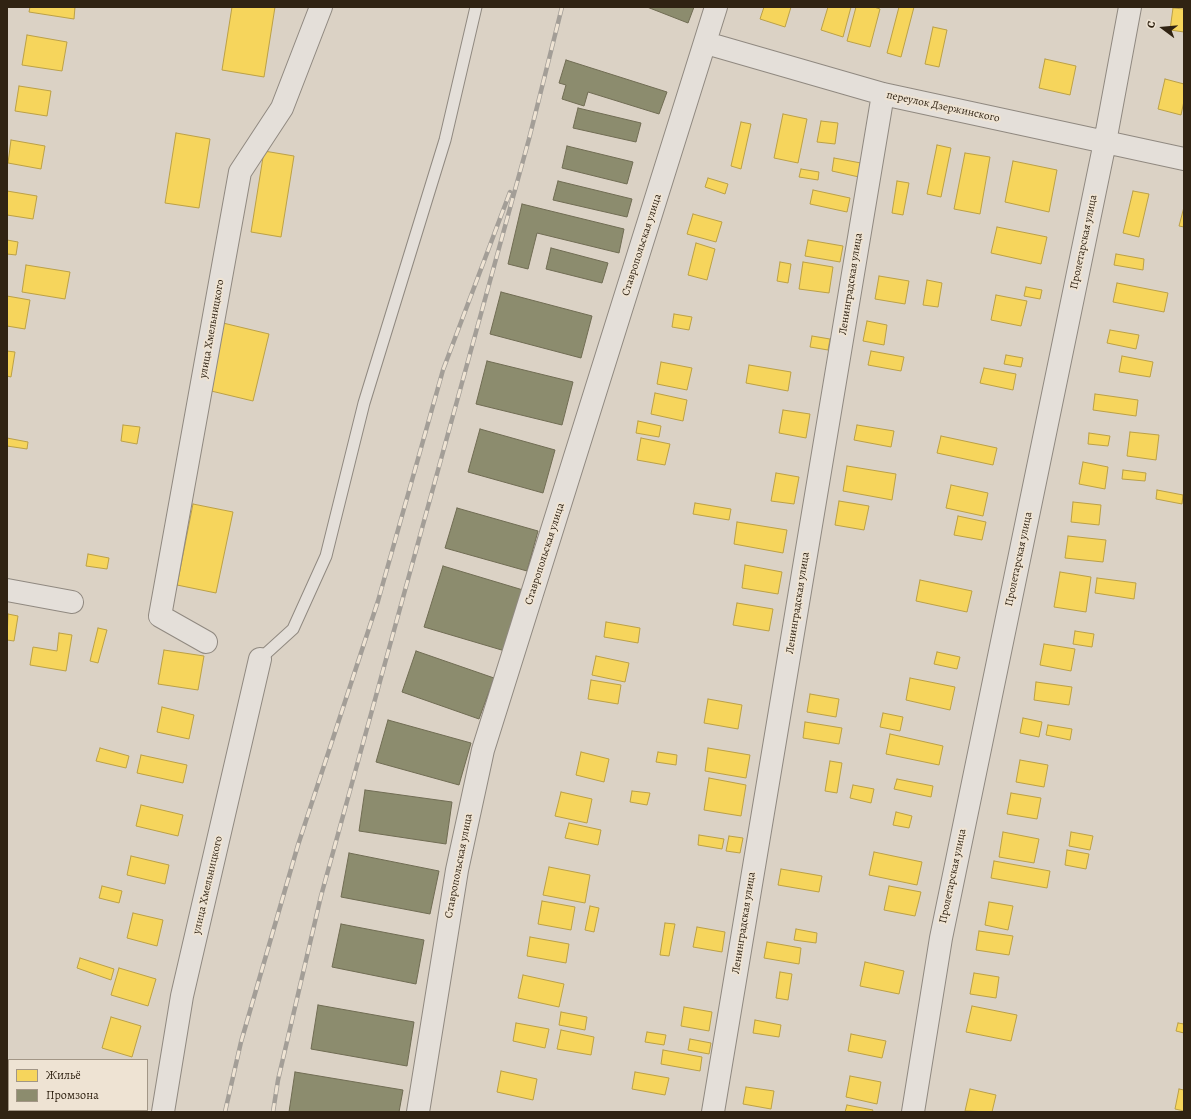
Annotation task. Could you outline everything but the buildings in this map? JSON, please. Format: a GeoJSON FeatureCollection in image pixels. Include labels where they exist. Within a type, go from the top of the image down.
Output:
{"type":"FeatureCollection","features":[{"type":"Feature","properties":{"kind":"street","name":"улица Хмельницкого"},"geometry":{"type":"LineString","coordinates":[[206,642],[160,616],[240,172],[282,108],[321,7]]}},
{"type":"Feature","properties":{"kind":"street","name":"Ставропольская улица"},"geometry":{"type":"LineString","coordinates":[[418,1112],[457,870],[483,750],[716,7]]}},
{"type":"Feature","properties":{"kind":"street","name":"Пролетарская улица"},"geometry":{"type":"LineString","coordinates":[[913,1112],[941,938],[1105,142],[1130,7]]}},
{"type":"Feature","properties":{"kind":"street","name":"переулок Дзержинского"},"geometry":{"type":"LineString","coordinates":[[706,42],[882,94],[1184,159]]}},
{"type":"Feature","properties":{"kind":"street","name":"Ленинградская улица"},"geometry":{"type":"LineString","coordinates":[[713,1112],[882,94]]}},
{"type":"Feature","properties":{"kind":"street"},"geometry":{"type":"LineString","coordinates":[[7,590],[72,602]]}},
{"type":"Feature","properties":{"kind":"street","name":"улица Хмельницкого"},"geometry":{"type":"LineString","coordinates":[[163,1112],[182,996],[260,659]]}},
{"type":"Feature","properties":{"kind":"lane"},"geometry":{"type":"LineString","coordinates":[[260,659],[293,629],[326,556],[364,403],[445,140],[476,7]]}},
{"type":"Feature","properties":{"kind":"railway"},"geometry":{"type":"LineString","coordinates":[[273,1112],[278,1080],[321,896],[529,139],[562,7]]}},
{"type":"Feature","properties":{"kind":"railway"},"geometry":{"type":"LineString","coordinates":[[225,1112],[241,1042],[298,845],[378,601],[443,370],[510,192]]}}]}
